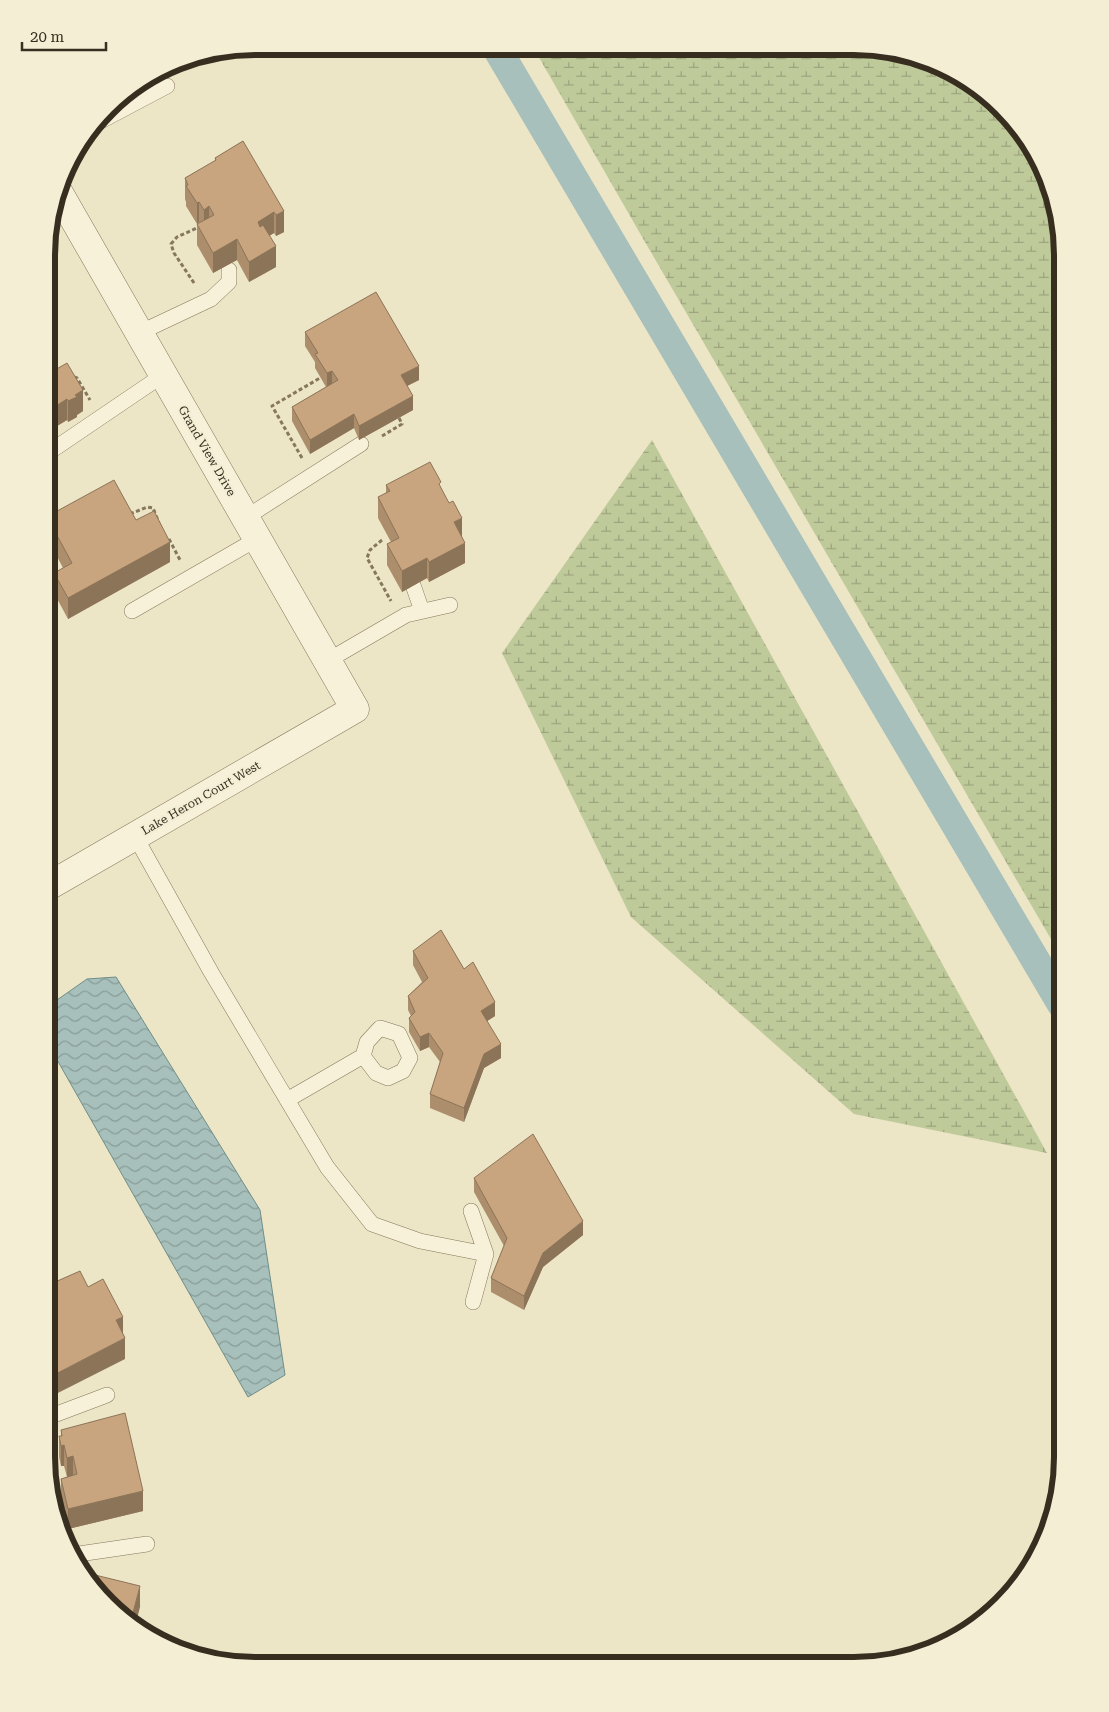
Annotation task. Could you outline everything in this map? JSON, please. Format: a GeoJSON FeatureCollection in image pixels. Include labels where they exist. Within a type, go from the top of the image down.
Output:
{"type":"FeatureCollection","features":[{"type":"Feature","properties":{"kind":"street","name":"Grand View Drive"},"geometry":{"type":"LineString","coordinates":[[62,202],[355,709]]}},
{"type":"Feature","properties":{"kind":"street","name":"Lake Heron Court West"},"geometry":{"type":"LineString","coordinates":[[55,882],[355,709]]}},
{"type":"Feature","properties":{"kind":"lane"},"geometry":{"type":"LineString","coordinates":[[137,94],[168,86]]}},
{"type":"Feature","properties":{"kind":"lane"},"geometry":{"type":"LineString","coordinates":[[139,333],[210,299],[230,282],[229,270]]}},
{"type":"Feature","properties":{"kind":"lane"},"geometry":{"type":"LineString","coordinates":[[55,448],[163,375]]}},
{"type":"Feature","properties":{"kind":"lane"},"geometry":{"type":"LineString","coordinates":[[132,611],[186,580],[251,529],[312,476],[361,444]]}},
{"type":"Feature","properties":{"kind":"lane"},"geometry":{"type":"LineString","coordinates":[[414,585],[422,611]]}},
{"type":"Feature","properties":{"kind":"lane"},"geometry":{"type":"LineString","coordinates":[[327,661],[406,615],[450,604]]}},
{"type":"Feature","properties":{"kind":"lane"},"geometry":{"type":"LineString","coordinates":[[134,836],[210,972],[327,1167],[372,1224],[420,1241],[486,1254]]}},
{"type":"Feature","properties":{"kind":"lane"},"geometry":{"type":"LineString","coordinates":[[287,1100],[363,1056]]}},
{"type":"Feature","properties":{"kind":"lane"},"geometry":{"type":"LineString","coordinates":[[471,1210],[486,1254],[474,1302]]}},
{"type":"Feature","properties":{"kind":"lane"},"geometry":{"type":"LineString","coordinates":[[55,1415],[107,1395]]}},
{"type":"Feature","properties":{"kind":"lane"},"geometry":{"type":"LineString","coordinates":[[80,1554],[147,1544]]}},
{"type":"Feature","properties":{"kind":"path"},"geometry":{"type":"LineString","coordinates":[[201,226],[177,237],[171,244],[174,253],[190,279],[210,299]]}},
{"type":"Feature","properties":{"kind":"path"},"geometry":{"type":"LineString","coordinates":[[55,370],[61,371]]}},
{"type":"Feature","properties":{"kind":"path"},"geometry":{"type":"LineString","coordinates":[[69,374],[77,378],[100,418]]}},
{"type":"Feature","properties":{"kind":"path"},"geometry":{"type":"LineString","coordinates":[[312,476],[272,406],[320,378]]}},
{"type":"Feature","properties":{"kind":"path"},"geometry":{"type":"LineString","coordinates":[[361,444],[368,444],[402,424],[399,418]]}},
{"type":"Feature","properties":{"kind":"path"},"geometry":{"type":"LineString","coordinates":[[123,517],[146,507],[153,508],[161,528]]}},
{"type":"Feature","properties":{"kind":"path"},"geometry":{"type":"LineString","coordinates":[[164,534],[179,557],[186,580]]}},
{"type":"Feature","properties":{"kind":"path"},"geometry":{"type":"LineString","coordinates":[[382,540],[370,550],[367,558],[401,619]]}},
{"type":"Feature","properties":{"kind":"green space"},"geometry":{"type":"Polygon","coordinates":[[[538,55],[867,55],[893,59],[931,70],[976,96],[1013,133],[1027,155],[1039,178],[1047,203],[1054,242],[1054,944],[538,55]]]}},
{"type":"Feature","properties":{"kind":"green space"},"geometry":{"type":"Polygon","coordinates":[[[652,440],[1047,1153],[854,1114],[631,917],[502,653],[652,440]]]}},
{"type":"Feature","properties":{"kind":"water"},"geometry":{"type":"Polygon","coordinates":[[[116,977],[260,1210],[285,1375],[248,1397],[55,1056],[55,1001],[87,979],[116,977]]]}},
{"type":"Feature","properties":{"kind":"building"},"geometry":{"type":"Polygon","coordinates":[[[243,141],[284,211],[276,215],[274,212],[258,222],[260,227],[263,225],[276,246],[249,262],[237,239],[213,253],[197,224],[214,215],[209,206],[204,210],[199,202],[197,203],[186,186],[188,185],[185,178],[243,141]]]}},
{"type":"Feature","properties":{"kind":"building"},"geometry":{"type":"Polygon","coordinates":[[[376,292],[419,366],[401,375],[413,396],[359,426],[354,414],[310,440],[292,407],[338,380],[332,371],[327,373],[315,354],[318,353],[305,332],[376,292]]]}},
{"type":"Feature","properties":{"kind":"building"},"geometry":{"type":"Polygon","coordinates":[[[67,363],[83,390],[75,395],[77,397],[68,401],[67,399],[56,406],[57,408],[55,409],[55,370],[67,363]]]}},
{"type":"Feature","properties":{"kind":"building"},"geometry":{"type":"Polygon","coordinates":[[[430,462],[441,482],[439,484],[449,503],[453,501],[462,518],[454,522],[465,543],[429,562],[427,558],[402,571],[387,544],[399,538],[378,497],[390,491],[386,485],[430,462]]]}},
{"type":"Feature","properties":{"kind":"building"},"geometry":{"type":"Polygon","coordinates":[[[114,480],[136,520],[154,511],[170,542],[68,598],[55,575],[55,572],[72,563],[55,532],[55,512],[114,480]]]}},
{"type":"Feature","properties":{"kind":"building"},"geometry":{"type":"Polygon","coordinates":[[[441,930],[464,969],[473,962],[495,1002],[481,1011],[501,1044],[484,1054],[464,1108],[430,1094],[443,1053],[429,1033],[420,1037],[409,1018],[415,1012],[408,996],[428,978],[413,951],[441,930]]]}},
{"type":"Feature","properties":{"kind":"building"},"geometry":{"type":"Polygon","coordinates":[[[533,1134],[583,1221],[543,1253],[524,1296],[491,1278],[507,1238],[474,1178],[533,1134]]]}},
{"type":"Feature","properties":{"kind":"building"},"geometry":{"type":"Polygon","coordinates":[[[80,1271],[88,1287],[103,1279],[123,1317],[116,1320],[125,1338],[55,1374],[55,1282],[80,1271]]]}},
{"type":"Feature","properties":{"kind":"building"},"geometry":{"type":"Polygon","coordinates":[[[125,1413],[143,1491],[68,1509],[61,1479],[77,1474],[73,1456],[67,1458],[64,1445],[61,1446],[59,1436],[62,1436],[61,1430],[125,1413]]]}},
{"type":"Feature","properties":{"kind":"building"},"geometry":{"type":"Polygon","coordinates":[[[93,1575],[140,1586],[132,1615],[93,1575]]]}},
{"type":"Feature","properties":{"kind":"waterway"},"geometry":{"type":"LineString","coordinates":[[501,55],[1054,991]]}}]}
